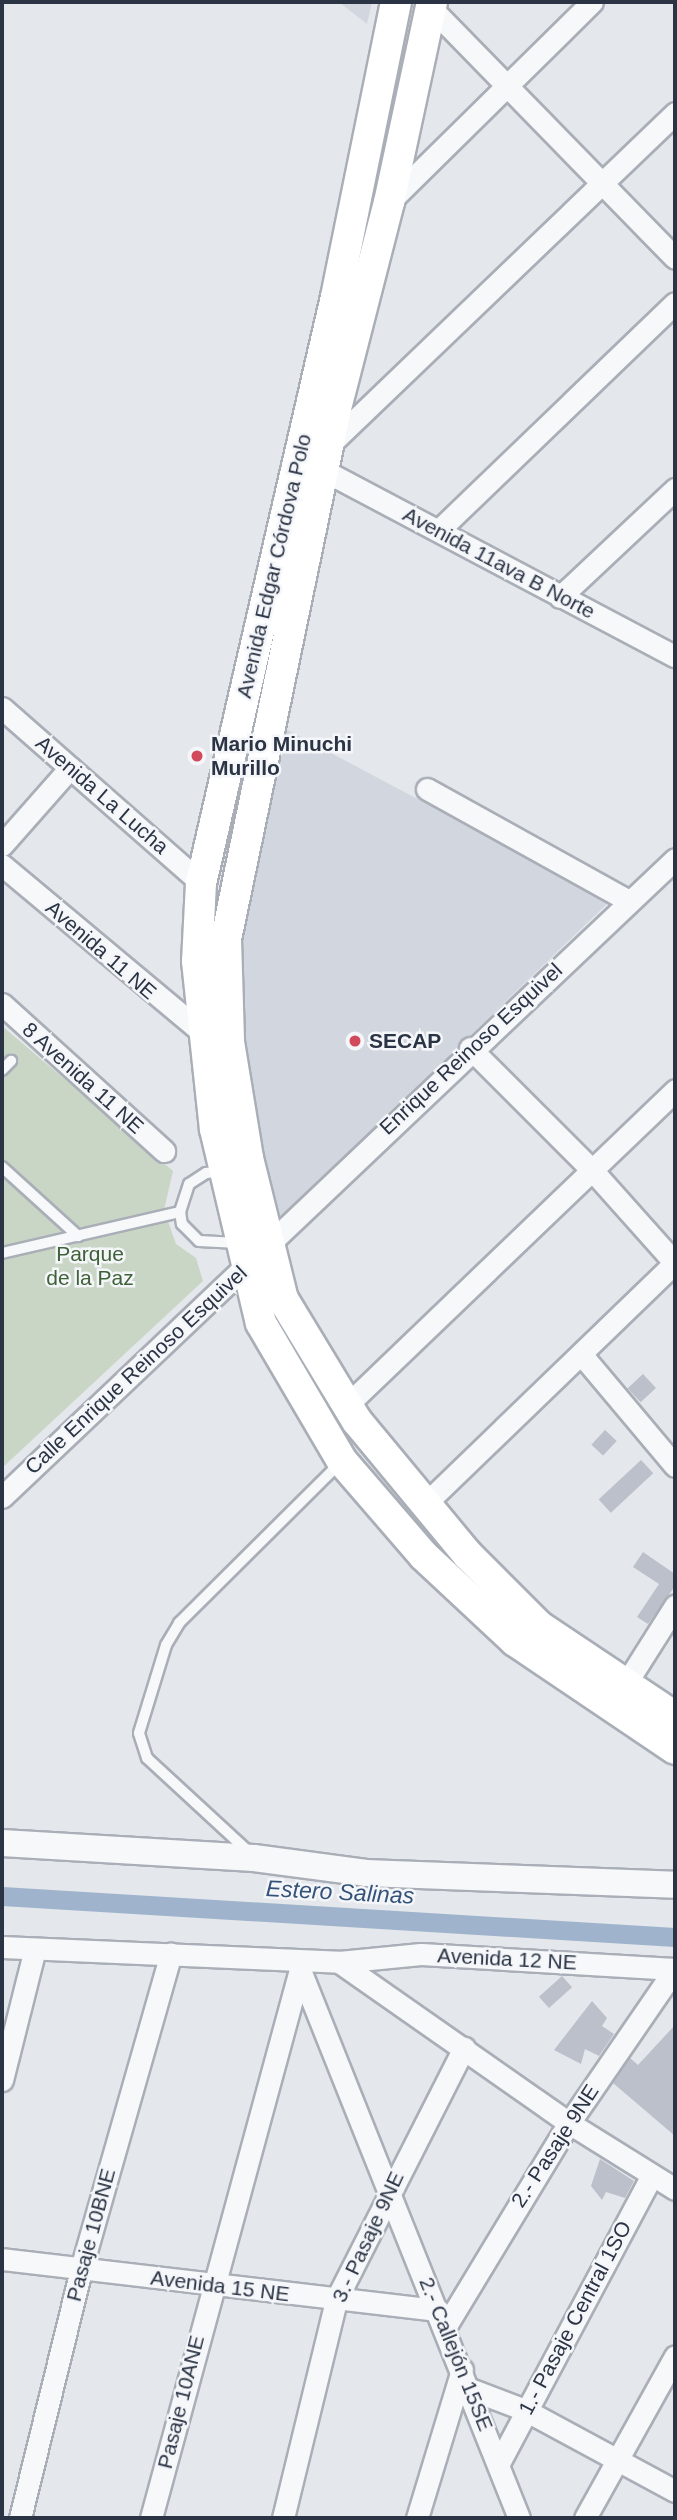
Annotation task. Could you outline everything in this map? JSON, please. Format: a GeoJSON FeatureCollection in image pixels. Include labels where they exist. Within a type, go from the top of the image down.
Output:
{"type":"FeatureCollection","features":[{"type":"Feature","properties":{"kind":"main road","name":"Avenida Edgar Córdova Polo"},"geometry":{"type":"LineString","coordinates":[[396,2],[336,297],[201,883],[197,961],[202,1032],[223,1171],[252,1250],[346,1405],[424,1505],[539,1626],[675,1749]]}},
{"type":"Feature","properties":{"kind":"main road","name":"Avenida Edgar Córdova Polo"},"geometry":{"type":"LineString","coordinates":[[431,5],[389,202],[325,458],[226,939],[229,1042],[261,1323],[342,1461],[424,1556],[515,1641],[618,1695],[675,1717]]}},
{"type":"Feature","properties":{"kind":"street"},"geometry":{"type":"LineString","coordinates":[[389,202],[592,2]]}},
{"type":"Feature","properties":{"kind":"street"},"geometry":{"type":"LineString","coordinates":[[431,5],[505,87],[675,258]]}},
{"type":"Feature","properties":{"kind":"street"},"geometry":{"type":"LineString","coordinates":[[325,458],[600,182],[675,113]]}},
{"type":"Feature","properties":{"kind":"street"},"geometry":{"type":"LineString","coordinates":[[439,530],[675,303]]}},
{"type":"Feature","properties":{"kind":"street","name":"Avenida 11ava B Norte"},"geometry":{"type":"LineString","coordinates":[[325,458],[439,530],[560,597],[675,656]]}},
{"type":"Feature","properties":{"kind":"street"},"geometry":{"type":"LineString","coordinates":[[560,597],[675,489]]}},
{"type":"Feature","properties":{"kind":"street","name":"Avenida La Lucha"},"geometry":{"type":"LineString","coordinates":[[2,710],[201,883]]}},
{"type":"Feature","properties":{"kind":"street"},"geometry":{"type":"LineString","coordinates":[[2,845],[70,768]]}},
{"type":"Feature","properties":{"kind":"street"},"geometry":{"type":"LineString","coordinates":[[426,789],[629,901]]}},
{"type":"Feature","properties":{"kind":"street","name":"Enrique Reinoso Esquivel"},"geometry":{"type":"LineString","coordinates":[[252,1250],[675,859]]}},
{"type":"Feature","properties":{"kind":"street","name":"Avenida 11 NE"},"geometry":{"type":"LineString","coordinates":[[2,865],[202,1032]]}},
{"type":"Feature","properties":{"kind":"street","name":"8 Avenida 11 NE"},"geometry":{"type":"LineString","coordinates":[[2,1004],[164,1151]]}},
{"type":"Feature","properties":{"kind":"street"},"geometry":{"type":"LineString","coordinates":[[424,1505],[675,1263],[592,1170],[470,1048]]}},
{"type":"Feature","properties":{"kind":"street"},"geometry":{"type":"LineString","coordinates":[[346,1405],[675,1090]]}},
{"type":"Feature","properties":{"kind":"street","name":"Calle Enrique Reinoso Esquivel"},"geometry":{"type":"LineString","coordinates":[[2,1497],[252,1250]]}},
{"type":"Feature","properties":{"kind":"street"},"geometry":{"type":"LineString","coordinates":[[582,1354],[675,1466]]}},
{"type":"Feature","properties":{"kind":"street"},"geometry":{"type":"LineString","coordinates":[[618,1695],[675,1606]]}},
{"type":"Feature","properties":{"kind":"street"},"geometry":{"type":"LineString","coordinates":[[2,1843],[254,1857],[366,1873],[675,1885]]}},
{"type":"Feature","properties":{"kind":"street"},"geometry":{"type":"LineString","coordinates":[[2,1947],[171,1954]]}},
{"type":"Feature","properties":{"kind":"street"},"geometry":{"type":"LineString","coordinates":[[2,2080],[35,1949]]}},
{"type":"Feature","properties":{"kind":"street","name":"Avenida 12 NE"},"geometry":{"type":"LineString","coordinates":[[171,1954],[302,1965],[421,1954],[675,1969]]}},
{"type":"Feature","properties":{"kind":"street","name":"Pasaje 10BNE"},"geometry":{"type":"LineString","coordinates":[[20,2518],[81,2269],[171,1954]]}},
{"type":"Feature","properties":{"kind":"street"},"geometry":{"type":"LineString","coordinates":[[339,1962],[569,2123],[668,2180]]}},
{"type":"Feature","properties":{"kind":"street","name":"2.- Callejón 15SE"},"geometry":{"type":"LineString","coordinates":[[302,1965],[388,2192],[500,2461],[519,2518]]}},
{"type":"Feature","properties":{"kind":"street","name":"Pasaje 10ANE"},"geometry":{"type":"LineString","coordinates":[[151,2518],[211,2285],[302,1965]]}},
{"type":"Feature","properties":{"kind":"street","name":"2.- Pasaje 9NE"},"geometry":{"type":"LineString","coordinates":[[441,2320],[569,2123],[675,1969]]}},
{"type":"Feature","properties":{"kind":"street","name":"3.- Pasaje 9NE"},"geometry":{"type":"LineString","coordinates":[[283,2518],[336,2301],[388,2192],[464,2048]]}},
{"type":"Feature","properties":{"kind":"street","name":"1.- Pasaje Central 1SO"},"geometry":{"type":"LineString","coordinates":[[500,2461],[525,2410],[668,2180]]}},
{"type":"Feature","properties":{"kind":"street","name":"Avenida 15 NE"},"geometry":{"type":"LineString","coordinates":[[2,2259],[336,2301],[441,2320]]}},
{"type":"Feature","properties":{"kind":"street"},"geometry":{"type":"LineString","coordinates":[[585,2518],[675,2356]]}},
{"type":"Feature","properties":{"kind":"street"},"geometry":{"type":"LineString","coordinates":[[417,2518],[466,2379],[614,2462],[675,2491]]}},
{"type":"Feature","properties":{"kind":"lane"},"geometry":{"type":"LineString","coordinates":[[2,1070],[11,1061]]}},
{"type":"Feature","properties":{"kind":"lane"},"geometry":{"type":"LineString","coordinates":[[2,1167],[78,1236]]}},
{"type":"Feature","properties":{"kind":"lane"},"geometry":{"type":"LineString","coordinates":[[223,1171],[206,1173],[189,1184],[180,1212],[182,1224],[199,1241],[252,1250]]}},
{"type":"Feature","properties":{"kind":"lane"},"geometry":{"type":"LineString","coordinates":[[2,1254],[180,1212]]}},
{"type":"Feature","properties":{"kind":"lane"},"geometry":{"type":"LineString","coordinates":[[254,1857],[147,1758],[139,1733],[166,1645],[179,1623],[342,1461]]}},
{"type":"Feature","properties":{"kind":"shaded area"},"geometry":{"type":"Polygon","coordinates":[[[339,2],[372,2],[367,24],[339,2]]]}},
{"type":"Feature","properties":{"kind":"shaded area","name":"SECAP"},"geometry":{"type":"Polygon","coordinates":[[[280,726],[610,901],[277,1221],[253,1142],[236,939],[280,726]]]}},
{"type":"Feature","properties":{"kind":"green space","name":"Parque de la Paz"},"geometry":{"type":"Polygon","coordinates":[[[2,1026],[173,1171],[164,1210],[176,1244],[196,1258],[203,1281],[2,1468],[2,1026]]]}},
{"type":"Feature","properties":{"kind":"building"},"geometry":{"type":"Polygon","coordinates":[[[643,1374],[656,1388],[641,1402],[628,1388],[643,1374]]]}},
{"type":"Feature","properties":{"kind":"building"},"geometry":{"type":"Polygon","coordinates":[[[605,1430],[617,1441],[603,1456],[591,1445],[605,1430]]]}},
{"type":"Feature","properties":{"kind":"building"},"geometry":{"type":"Polygon","coordinates":[[[641,1460],[653,1473],[611,1513],[599,1500],[641,1460]]]}},
{"type":"Feature","properties":{"kind":"building"},"geometry":{"type":"Polygon","coordinates":[[[643,1552],[675,1574],[675,1586],[648,1624],[637,1617],[659,1584],[633,1567],[643,1552]]]}},
{"type":"Feature","properties":{"kind":"building"},"geometry":{"type":"Polygon","coordinates":[[[562,1976],[572,1987],[549,2008],[539,1997],[562,1976]]]}},
{"type":"Feature","properties":{"kind":"building"},"geometry":{"type":"Polygon","coordinates":[[[592,2001],[607,2018],[602,2026],[614,2034],[599,2056],[585,2049],[581,2064],[554,2050],[592,2001]]]}},
{"type":"Feature","properties":{"kind":"building"},"geometry":{"type":"Polygon","coordinates":[[[675,2025],[675,2136],[613,2083],[630,2058],[638,2065],[675,2025]]]}},
{"type":"Feature","properties":{"kind":"building"},"geometry":{"type":"Polygon","coordinates":[[[600,2159],[634,2181],[625,2198],[606,2192],[602,2200],[591,2186],[600,2159]]]}},
{"type":"Feature","properties":{"kind":"waterway","name":"Estero Salinas"},"geometry":{"type":"LineString","coordinates":[[2,1896],[675,1937]]}},
{"type":"Feature","properties":{"kind":"place","name":"Mario Minuchi Murillo"},"geometry":{"type":"Point","coordinates":[197,756]}},
{"type":"Feature","properties":{"kind":"place","name":"SECAP"},"geometry":{"type":"Point","coordinates":[355,1041]}}]}
